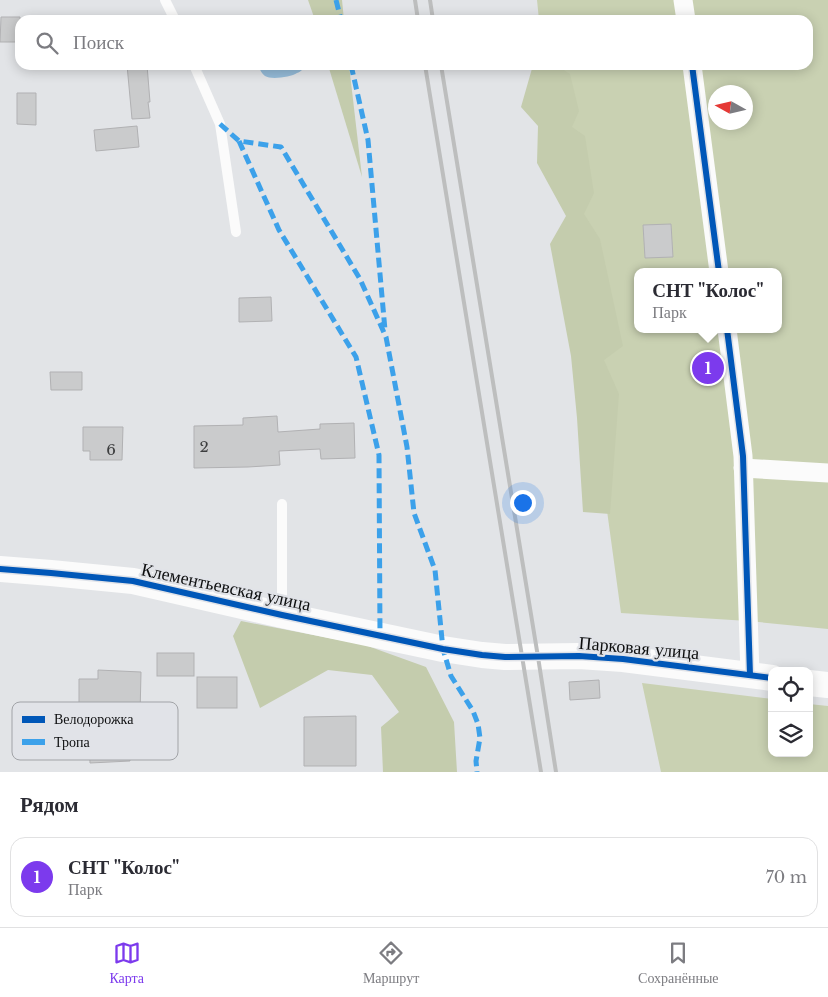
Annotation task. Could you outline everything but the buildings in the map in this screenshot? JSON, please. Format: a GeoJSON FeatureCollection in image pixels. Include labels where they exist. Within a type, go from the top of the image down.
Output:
{"type":"FeatureCollection","features":[{"type":"Feature","properties":{"kind":"street"},"geometry":{"type":"LineString","coordinates":[[684,0],[686,15]]}},
{"type":"Feature","properties":{"kind":"street"},"geometry":{"type":"LineString","coordinates":[[693,70],[718,268]]}},
{"type":"Feature","properties":{"kind":"street"},"geometry":{"type":"LineString","coordinates":[[728,333],[743,456],[761,676]]}},
{"type":"Feature","properties":{"kind":"street"},"geometry":{"type":"LineString","coordinates":[[743,468],[828,473]]}},
{"type":"Feature","properties":{"kind":"street","name":"Клементьевская улица"},"geometry":{"type":"LineString","coordinates":[[0,569],[52,572],[133,581],[282,615],[443,648]]}},
{"type":"Feature","properties":{"kind":"street","name":"Парковая улица"},"geometry":{"type":"LineString","coordinates":[[443,648],[505,657],[579,656],[623,659],[761,676]]}},
{"type":"Feature","properties":{"kind":"street"},"geometry":{"type":"LineString","coordinates":[[813,683],[828,685]]}},
{"type":"Feature","properties":{"kind":"lane"},"geometry":{"type":"LineString","coordinates":[[165,0],[172,15]]}},
{"type":"Feature","properties":{"kind":"lane"},"geometry":{"type":"LineString","coordinates":[[196,70],[220,124],[236,232]]}},
{"type":"Feature","properties":{"kind":"lane"},"geometry":{"type":"LineString","coordinates":[[282,504],[282,615]]}},
{"type":"Feature","properties":{"kind":"green space"},"geometry":{"type":"Polygon","coordinates":[[[308,0],[342,0],[344,15],[313,15],[308,0]]]}},
{"type":"Feature","properties":{"kind":"green space"},"geometry":{"type":"Polygon","coordinates":[[[537,0],[828,0],[828,629],[748,621],[621,613],[547,70],[813,70],[813,15],[538,15],[537,0]]]}},
{"type":"Feature","properties":{"kind":"green space"},"geometry":{"type":"Polygon","coordinates":[[[330,70],[350,70],[362,177],[330,70]]]}},
{"type":"Feature","properties":{"kind":"green space"},"geometry":{"type":"Polygon","coordinates":[[[532,70],[564,70],[570,74],[579,111],[572,127],[585,136],[594,193],[584,214],[600,239],[623,346],[604,360],[619,394],[610,514],[583,512],[571,356],[550,244],[566,216],[537,163],[538,126],[521,107],[532,70]]]}},
{"type":"Feature","properties":{"kind":"green space"},"geometry":{"type":"Polygon","coordinates":[[[241,621],[365,645],[426,667],[454,722],[457,772],[383,772],[381,727],[399,712],[372,675],[328,670],[260,708],[233,636],[241,621]]]}},
{"type":"Feature","properties":{"kind":"green space"},"geometry":{"type":"Polygon","coordinates":[[[642,683],[768,699],[768,757],[813,757],[813,704],[828,706],[828,772],[661,772],[642,683]]]}},
{"type":"Feature","properties":{"kind":"water"},"geometry":{"type":"Polygon","coordinates":[[[261,70],[302,70],[286,77],[276,78],[265,76],[261,70]]]}},
{"type":"Feature","properties":{"kind":"railway"},"geometry":{"type":"LineString","coordinates":[[415,0],[417,15]]}},
{"type":"Feature","properties":{"kind":"railway"},"geometry":{"type":"LineString","coordinates":[[430,0],[432,15]]}},
{"type":"Feature","properties":{"kind":"railway"},"geometry":{"type":"LineString","coordinates":[[426,70],[541,772]]}},
{"type":"Feature","properties":{"kind":"railway"},"geometry":{"type":"LineString","coordinates":[[442,70],[556,772]]}},
{"type":"Feature","properties":{"kind":"marked path"},"geometry":{"type":"LineString","coordinates":[[336,0],[340,15]]}},
{"type":"Feature","properties":{"kind":"marked path"},"geometry":{"type":"LineString","coordinates":[[352,70],[368,140],[385,330]]}},
{"type":"Feature","properties":{"kind":"marked path"},"geometry":{"type":"LineString","coordinates":[[220,124],[239,141],[281,147],[360,279],[386,337],[407,447],[414,513],[435,570],[443,649],[451,676],[473,711],[478,724],[480,738],[476,761],[477,772]]}},
{"type":"Feature","properties":{"kind":"marked path"},"geometry":{"type":"LineString","coordinates":[[239,141],[279,230],[356,357],[379,455],[380,635]]}},
{"type":"Feature","properties":{"kind":"cycle path"},"geometry":{"type":"LineString","coordinates":[[693,70],[718,268]]}},
{"type":"Feature","properties":{"kind":"cycle path"},"geometry":{"type":"LineString","coordinates":[[728,333],[743,456],[750,675]]}},
{"type":"Feature","properties":{"kind":"cycle path"},"geometry":{"type":"LineString","coordinates":[[0,569],[133,581],[282,615],[443,649],[482,655],[505,657],[579,656],[623,659],[768,677]]}},
{"type":"Feature","properties":{"kind":"place","name":"СНТ \"Колос\""},"geometry":{"type":"Point","coordinates":[708,368]}}]}
